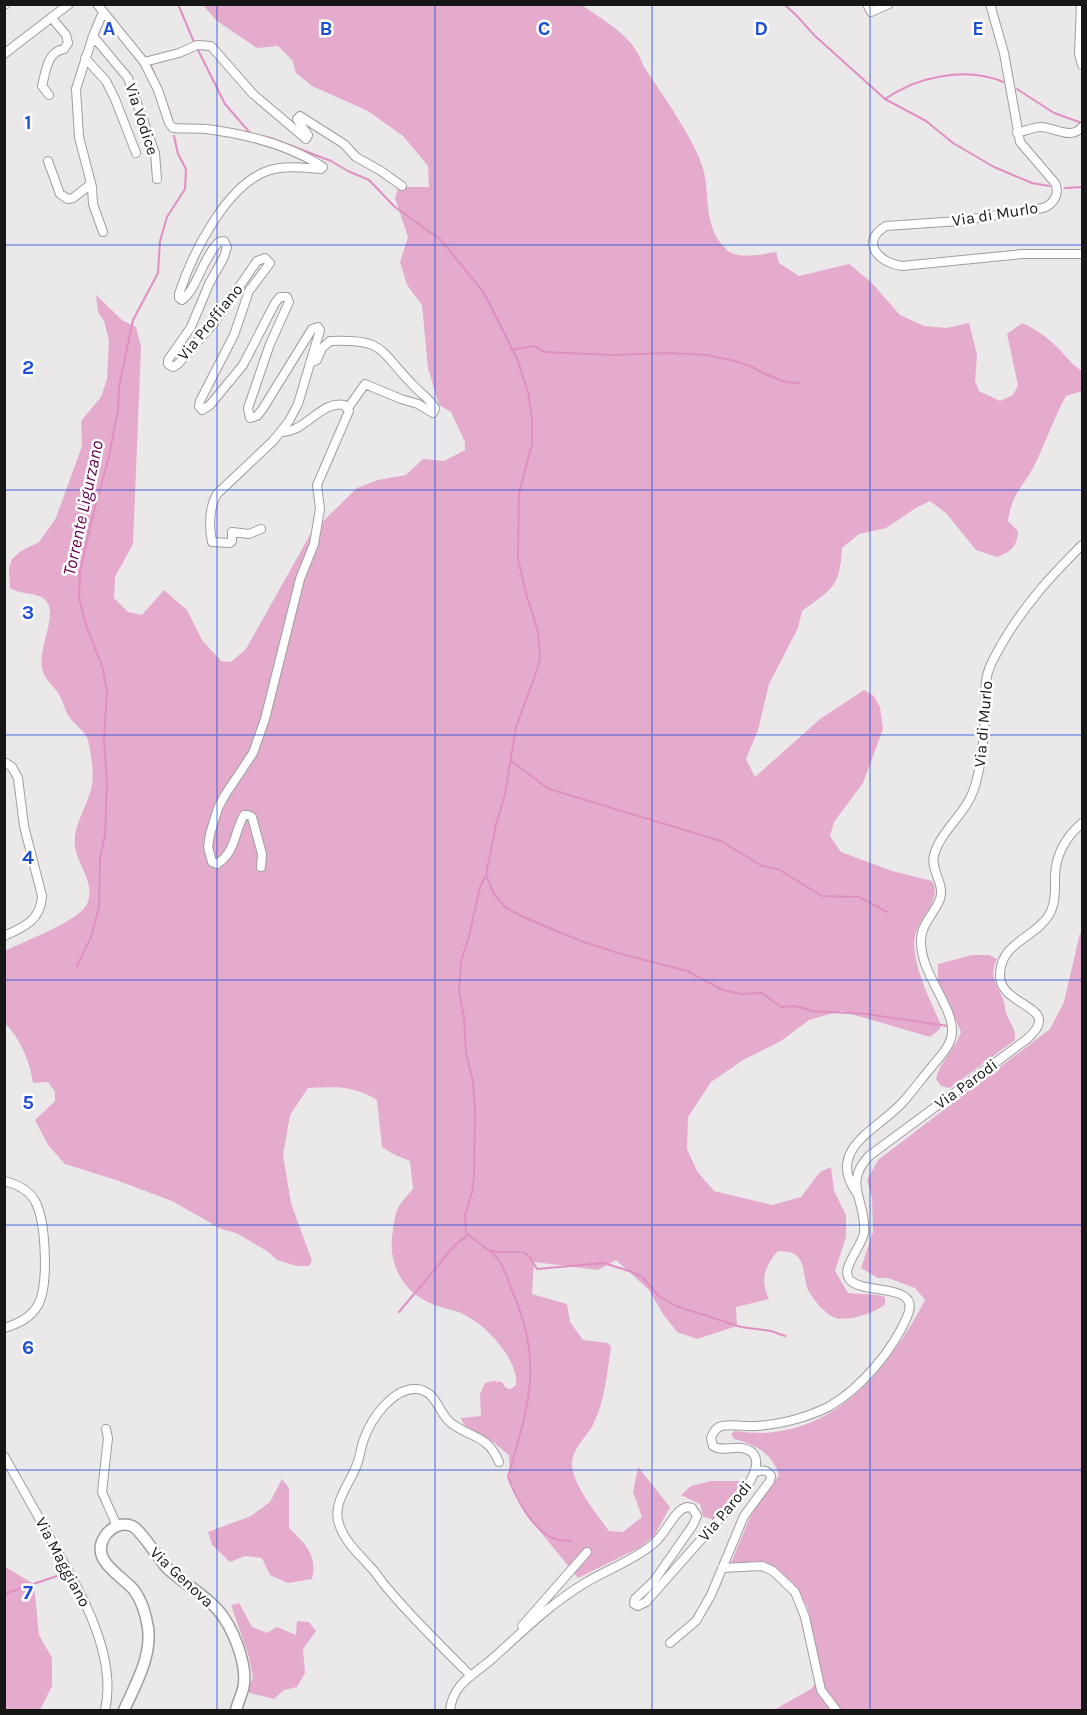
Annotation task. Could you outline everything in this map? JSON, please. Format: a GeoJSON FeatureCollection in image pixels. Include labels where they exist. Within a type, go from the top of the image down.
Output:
{"type":"FeatureCollection","features":[{"type":"Feature","properties":{"kind":"main road","name":"Via Genova"},"geometry":{"type":"LineString","coordinates":[[117,1526],[125,1524],[136,1528],[159,1558],[219,1610],[230,1627],[235,1637],[244,1675],[243,1689],[236,1710]]}},
{"type":"Feature","properties":{"kind":"main road"},"geometry":{"type":"LineString","coordinates":[[117,1526],[103,1538],[101,1552],[106,1564],[132,1588],[140,1599],[148,1629],[145,1660],[124,1710]]}},
{"type":"Feature","properties":{"kind":"street"},"geometry":{"type":"LineString","coordinates":[[4,54],[69,4]]}},
{"type":"Feature","properties":{"kind":"street"},"geometry":{"type":"LineString","coordinates":[[867,4],[871,12],[889,4]]}},
{"type":"Feature","properties":{"kind":"street","name":"Via di Murlo"},"geometry":{"type":"LineString","coordinates":[[990,4],[1004,53],[1017,133],[1025,149],[1047,172],[1057,188],[1057,195],[1049,206],[959,221],[886,226],[879,231],[873,243],[875,250],[881,259],[892,265],[902,266],[1022,254],[1083,254]]}},
{"type":"Feature","properties":{"kind":"street"},"geometry":{"type":"LineString","coordinates":[[1081,4],[1079,54],[1083,65]]}},
{"type":"Feature","properties":{"kind":"street"},"geometry":{"type":"LineString","coordinates":[[100,8],[76,89],[76,104],[79,138],[91,184],[93,204],[103,232]]}},
{"type":"Feature","properties":{"kind":"street","name":"Via Proffiano"},"geometry":{"type":"LineString","coordinates":[[100,8],[144,62],[173,128],[205,129],[259,140],[287,149],[323,166],[323,168],[286,167],[270,170],[236,191],[202,241],[179,294],[180,300],[189,294],[204,261],[216,245],[223,241],[226,243],[224,256],[209,284],[197,315],[168,362],[170,366],[176,366],[214,323],[257,261],[265,258],[269,260],[269,266],[246,297],[234,335],[202,398],[200,408],[204,410],[243,365],[280,297],[287,297],[289,302],[270,344],[248,408],[249,417],[255,417],[262,410],[312,329],[318,327],[320,335],[295,412],[281,432],[222,489],[213,501],[211,539],[214,543],[232,542],[232,532],[249,534],[261,529]]}},
{"type":"Feature","properties":{"kind":"street"},"geometry":{"type":"LineString","coordinates":[[49,95],[42,86],[50,57],[57,50],[64,49],[68,43],[66,35],[52,18]]}},
{"type":"Feature","properties":{"kind":"street","name":"Via Vodice"},"geometry":{"type":"LineString","coordinates":[[93,36],[128,78],[155,153],[157,179]]}},
{"type":"Feature","properties":{"kind":"street"},"geometry":{"type":"LineString","coordinates":[[144,62],[179,53],[197,45],[211,46],[253,94],[290,124],[302,138],[306,139],[308,135],[297,120],[300,116],[344,144],[356,157],[402,186]]}},
{"type":"Feature","properties":{"kind":"street"},"geometry":{"type":"LineString","coordinates":[[85,58],[106,81],[136,153]]}},
{"type":"Feature","properties":{"kind":"street"},"geometry":{"type":"LineString","coordinates":[[1017,133],[1039,127],[1071,134],[1083,127]]}},
{"type":"Feature","properties":{"kind":"street"},"geometry":{"type":"LineString","coordinates":[[48,161],[63,197],[73,198],[91,184]]}},
{"type":"Feature","properties":{"kind":"street","name":"Via Proffiano"},"geometry":{"type":"LineString","coordinates":[[261,867],[262,854],[252,817],[248,814],[244,815],[232,849],[225,859],[217,864],[212,862],[209,856],[210,834],[218,808],[225,795],[254,753],[265,719],[300,579],[314,544],[320,509],[317,485],[344,424],[348,408],[365,384],[418,404],[430,412],[433,412],[435,408],[388,355],[369,342],[330,341],[322,348],[317,360],[310,363]]}},
{"type":"Feature","properties":{"kind":"street","name":"Via Proffiano"},"geometry":{"type":"LineString","coordinates":[[281,432],[288,433],[336,404],[348,408]]}},
{"type":"Feature","properties":{"kind":"street","name":"Via di Murlo"},"geometry":{"type":"LineString","coordinates":[[857,1192],[849,1181],[847,1171],[855,1146],[871,1129],[902,1104],[941,1056],[952,1036],[950,1018],[922,957],[921,934],[941,895],[941,884],[933,857],[940,842],[969,800],[978,778],[986,683],[990,666],[1021,613],[1035,594],[1083,545]]}},
{"type":"Feature","properties":{"kind":"street"},"geometry":{"type":"LineString","coordinates":[[4,762],[12,767],[18,778],[24,826],[42,896],[39,910],[31,922],[4,936]]}},
{"type":"Feature","properties":{"kind":"street","name":"Via Parodi"},"geometry":{"type":"LineString","coordinates":[[450,1710],[456,1691],[470,1675],[490,1661],[512,1639],[569,1594],[653,1544],[682,1509],[692,1508],[697,1516],[695,1521],[654,1581],[635,1599],[634,1604],[638,1606],[646,1602],[743,1492],[756,1472],[756,1461],[749,1451],[741,1448],[718,1449],[713,1446],[711,1438],[715,1430],[724,1426],[757,1426],[815,1413],[832,1405],[873,1370],[908,1316],[910,1305],[903,1295],[859,1285],[849,1278],[848,1267],[860,1245],[864,1230],[864,1217],[857,1192],[858,1170],[869,1156],[1020,1045],[1036,1030],[1039,1022],[1037,1014],[1033,1008],[1015,1000],[1003,989],[1000,972],[1010,950],[1043,923],[1050,914],[1054,904],[1057,860],[1068,838],[1083,823]]}},
{"type":"Feature","properties":{"kind":"street"},"geometry":{"type":"LineString","coordinates":[[4,1181],[24,1190],[35,1201],[43,1222],[44,1277],[41,1297],[36,1309],[23,1321],[4,1328]]}},
{"type":"Feature","properties":{"kind":"street"},"geometry":{"type":"LineString","coordinates":[[470,1675],[406,1609],[346,1539],[338,1521],[338,1511],[340,1498],[356,1469],[370,1424],[386,1404],[398,1394],[408,1390],[416,1389],[431,1395],[451,1423],[494,1449],[499,1462]]}},
{"type":"Feature","properties":{"kind":"street"},"geometry":{"type":"LineString","coordinates":[[106,1429],[108,1438],[102,1492],[117,1526]]}},
{"type":"Feature","properties":{"kind":"street","name":"Via Maggiano"},"geometry":{"type":"LineString","coordinates":[[4,1456],[85,1599],[103,1653],[108,1694],[105,1710]]}},
{"type":"Feature","properties":{"kind":"street"},"geometry":{"type":"LineString","coordinates":[[670,1643],[696,1621],[711,1595],[744,1516],[770,1481],[771,1476],[768,1472],[763,1470],[756,1472]]}},
{"type":"Feature","properties":{"kind":"street"},"geometry":{"type":"LineString","coordinates":[[512,1639],[587,1551]]}},
{"type":"Feature","properties":{"kind":"street"},"geometry":{"type":"LineString","coordinates":[[722,1568],[762,1566],[773,1571],[795,1592],[805,1617],[821,1690],[836,1710]]}},
{"type":"Feature","properties":{"kind":"shaded area"},"geometry":{"type":"Polygon","coordinates":[[[203,5],[582,5],[618,31],[633,46],[688,135],[702,165],[711,225],[727,250],[744,256],[776,252],[779,263],[799,276],[849,264],[871,282],[900,315],[924,326],[947,328],[969,323],[977,355],[975,381],[979,391],[1000,401],[1013,395],[1018,385],[1007,334],[1022,323],[1045,337],[1082,371],[1082,391],[1066,396],[1034,466],[1012,503],[1008,521],[1018,531],[1015,545],[1010,551],[997,557],[976,550],[946,513],[930,501],[886,528],[859,534],[842,548],[839,571],[832,586],[802,611],[798,628],[769,684],[758,730],[746,759],[755,777],[820,719],[864,690],[874,696],[880,707],[883,729],[863,783],[834,822],[830,836],[841,852],[892,871],[932,881],[935,895],[917,929],[914,946],[922,981],[941,1025],[940,1029],[930,1037],[841,1011],[809,1020],[781,1041],[743,1060],[711,1082],[688,1117],[687,1149],[697,1171],[714,1191],[772,1205],[801,1197],[820,1172],[831,1167],[834,1191],[846,1215],[846,1237],[835,1271],[848,1293],[885,1297],[885,1304],[875,1311],[860,1316],[845,1319],[833,1317],[819,1305],[808,1290],[799,1258],[792,1253],[778,1251],[769,1262],[765,1274],[764,1280],[769,1299],[736,1307],[737,1326],[697,1339],[677,1332],[649,1290],[616,1260],[598,1270],[534,1262],[532,1294],[567,1304],[570,1322],[583,1340],[608,1343],[611,1347],[600,1406],[593,1425],[573,1456],[573,1469],[580,1488],[609,1531],[623,1532],[642,1517],[633,1492],[638,1467],[670,1507],[654,1536],[639,1548],[578,1578],[526,1514],[510,1480],[509,1455],[491,1441],[469,1429],[461,1418],[481,1416],[480,1394],[485,1383],[502,1382],[506,1388],[511,1389],[516,1385],[514,1370],[508,1356],[493,1337],[473,1320],[461,1313],[430,1303],[413,1292],[400,1277],[396,1268],[392,1248],[394,1221],[402,1202],[413,1189],[410,1161],[382,1147],[377,1100],[352,1089],[308,1088],[290,1115],[283,1155],[291,1203],[312,1261],[309,1266],[297,1266],[277,1260],[267,1251],[236,1233],[221,1229],[172,1201],[65,1164],[48,1145],[35,1120],[55,1101],[55,1092],[48,1082],[33,1083],[24,1051],[5,1023],[5,951],[73,918],[82,911],[89,897],[88,882],[75,847],[77,825],[89,797],[93,778],[88,740],[69,717],[57,691],[43,672],[42,652],[50,616],[47,602],[40,596],[10,588],[9,568],[12,559],[21,551],[39,542],[56,518],[82,446],[81,421],[101,397],[107,379],[109,340],[104,321],[98,312],[96,295],[122,320],[136,327],[141,347],[133,544],[115,577],[114,598],[128,612],[142,615],[164,590],[187,610],[202,640],[221,661],[231,662],[246,649],[311,533],[357,488],[378,480],[406,475],[423,459],[444,461],[465,450],[465,442],[451,412],[439,405],[428,368],[422,305],[407,285],[400,262],[408,237],[395,198],[398,187],[429,187],[428,166],[403,136],[368,111],[312,86],[296,73],[292,60],[278,46],[257,48],[217,21],[203,5]]]}},
{"type":"Feature","properties":{"kind":"shaded area"},"geometry":{"type":"Polygon","coordinates":[[[1080,933],[1082,934],[1082,1710],[774,1710],[811,1689],[822,1675],[807,1606],[793,1583],[764,1561],[731,1563],[753,1510],[779,1475],[767,1455],[756,1447],[734,1439],[731,1434],[735,1431],[763,1433],[792,1429],[817,1420],[840,1406],[861,1389],[897,1347],[925,1300],[915,1288],[888,1278],[878,1278],[861,1268],[873,1232],[872,1198],[867,1180],[878,1160],[1050,1029],[1064,1002],[1080,933]]]}},
{"type":"Feature","properties":{"kind":"shaded area"},"geometry":{"type":"Polygon","coordinates":[[[972,955],[989,955],[997,959],[993,970],[994,980],[1014,1029],[1015,1040],[950,1088],[941,1086],[936,1079],[961,1032],[938,980],[938,964],[972,955]]]}},
{"type":"Feature","properties":{"kind":"shaded area"},"geometry":{"type":"Polygon","coordinates":[[[282,1479],[289,1488],[289,1528],[309,1550],[313,1563],[312,1579],[288,1583],[270,1575],[262,1558],[245,1556],[230,1562],[212,1545],[208,1532],[251,1516],[270,1502],[282,1479]]]}},
{"type":"Feature","properties":{"kind":"shaded area"},"geometry":{"type":"Polygon","coordinates":[[[711,1481],[742,1481],[730,1500],[713,1519],[703,1517],[700,1504],[681,1495],[691,1486],[711,1481]]]}},
{"type":"Feature","properties":{"kind":"shaded area"},"geometry":{"type":"Polygon","coordinates":[[[5,1568],[34,1584],[39,1635],[52,1658],[52,1686],[40,1710],[5,1710],[5,1568]]]}},
{"type":"Feature","properties":{"kind":"shaded area"},"geometry":{"type":"Polygon","coordinates":[[[239,1603],[252,1627],[267,1633],[277,1627],[296,1635],[297,1621],[309,1622],[316,1631],[303,1649],[305,1673],[297,1687],[284,1690],[274,1699],[246,1692],[253,1678],[249,1657],[231,1605],[239,1603]]]}},
{"type":"Feature","properties":{"kind":"waterway","name":"Torrente Ligurzano"},"geometry":{"type":"LineString","coordinates":[[142,4],[161,4]]}},
{"type":"Feature","properties":{"kind":"waterway","name":"Torrente Ligurzano"},"geometry":{"type":"LineString","coordinates":[[178,4],[194,42]]}},
{"type":"Feature","properties":{"kind":"waterway"},"geometry":{"type":"LineString","coordinates":[[784,4],[814,35],[885,99],[926,121],[953,143],[994,167],[1032,183],[1049,186]]}},
{"type":"Feature","properties":{"kind":"waterway","name":"Torrente Ligurzano"},"geometry":{"type":"LineString","coordinates":[[197,48],[225,104],[251,134]]}},
{"type":"Feature","properties":{"kind":"waterway","name":"Torrente Ligurzano"},"geometry":{"type":"LineString","coordinates":[[151,66],[157,80]]}},
{"type":"Feature","properties":{"kind":"waterway"},"geometry":{"type":"LineString","coordinates":[[885,99],[912,85],[942,76],[973,75],[1003,82]]}},
{"type":"Feature","properties":{"kind":"waterway","name":"Torrente Ligurzano"},"geometry":{"type":"LineString","coordinates":[[161,88],[171,116]]}},
{"type":"Feature","properties":{"kind":"waterway"},"geometry":{"type":"LineString","coordinates":[[1017,89],[1054,113],[1082,123]]}},
{"type":"Feature","properties":{"kind":"waterway","name":"Torrente Ligurzano"},"geometry":{"type":"LineString","coordinates":[[77,966],[91,937],[99,907],[100,859],[105,835],[107,783],[104,740],[107,691],[102,666],[86,625],[79,598],[80,572],[109,456],[118,410],[119,387],[133,320],[158,273],[160,241],[167,217],[185,189],[186,169],[178,154],[174,136]]}},
{"type":"Feature","properties":{"kind":"waterway"},"geometry":{"type":"LineString","coordinates":[[262,136],[331,161],[369,180],[395,207],[441,240],[484,293],[518,361],[528,392],[532,419],[532,444],[519,493],[518,559],[538,632],[540,657],[516,727],[505,794],[486,875],[480,887],[461,962],[459,992],[464,1017],[466,1053],[473,1081],[475,1111],[474,1177],[465,1216],[466,1233],[487,1248],[503,1267],[523,1318],[528,1342],[530,1385],[527,1407],[508,1477],[521,1505],[541,1531],[558,1540],[572,1541]]}},
{"type":"Feature","properties":{"kind":"waterway"},"geometry":{"type":"LineString","coordinates":[[1065,188],[1082,187]]}},
{"type":"Feature","properties":{"kind":"waterway"},"geometry":{"type":"LineString","coordinates":[[511,350],[534,346],[545,352],[707,355],[735,361],[786,382],[799,383]]}},
{"type":"Feature","properties":{"kind":"waterway"},"geometry":{"type":"LineString","coordinates":[[511,761],[549,789],[721,841],[762,866],[778,869],[822,896],[859,897],[887,912]]}},
{"type":"Feature","properties":{"kind":"waterway"},"geometry":{"type":"LineString","coordinates":[[486,875],[494,894],[506,908],[528,919],[581,941],[687,971],[723,990],[741,994],[762,993],[781,1007],[795,1006],[813,1011],[866,1014],[948,1026]]}},
{"type":"Feature","properties":{"kind":"waterway"},"geometry":{"type":"LineString","coordinates":[[399,1312],[455,1245],[468,1235]]}},
{"type":"Feature","properties":{"kind":"waterway"},"geometry":{"type":"LineString","coordinates":[[489,1250],[525,1253],[537,1269],[604,1263],[642,1277],[659,1296],[676,1306],[741,1327],[771,1331],[785,1336]]}},
{"type":"Feature","properties":{"kind":"waterway"},"geometry":{"type":"LineString","coordinates":[[4,1594],[57,1576],[66,1579]]}}]}
